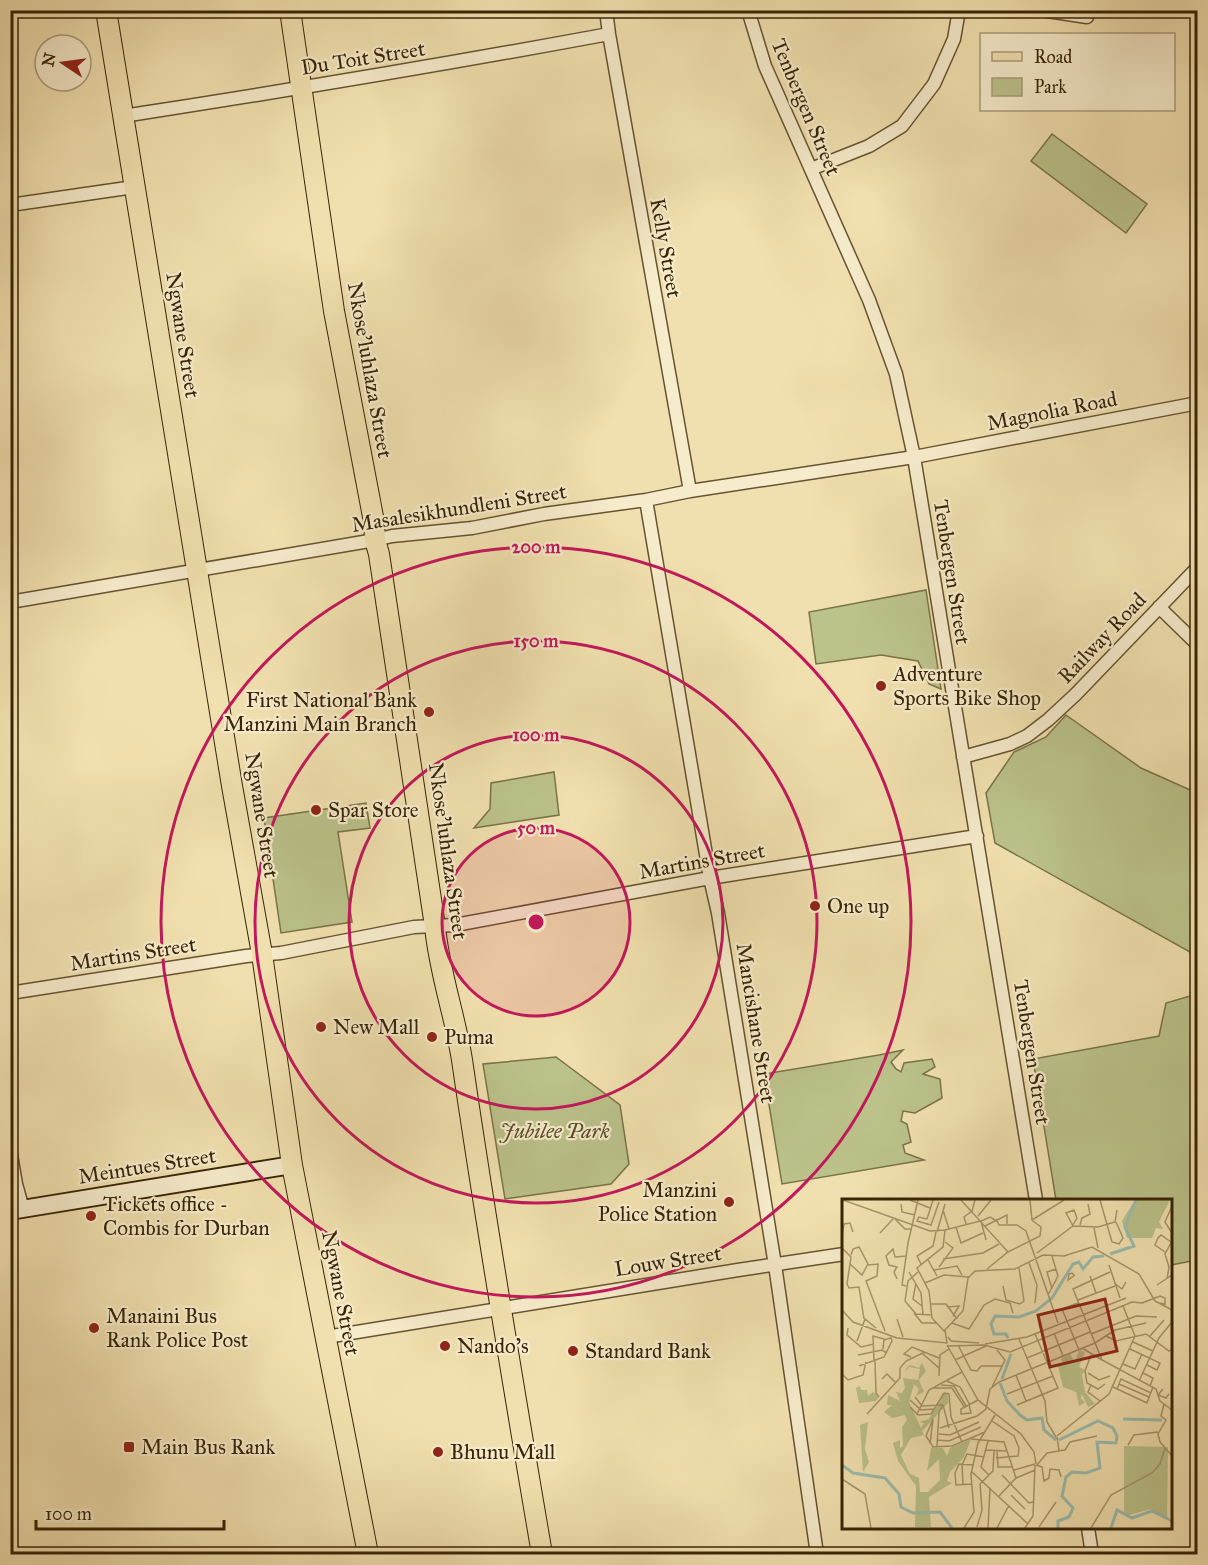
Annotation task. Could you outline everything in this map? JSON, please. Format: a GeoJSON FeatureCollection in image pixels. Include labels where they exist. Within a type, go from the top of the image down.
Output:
{"type":"FeatureCollection","features":[{"type":"Feature","properties":{"kind":"main road","name":"Ngwane Street"},"geometry":{"type":"LineString","coordinates":[[106,10],[230,775],[262,954],[292,1165],[368,1554]]}},
{"type":"Feature","properties":{"kind":"main road","name":"Nkose'luhlaza Street"},"geometry":{"type":"LineString","coordinates":[[290,10],[334,311],[374,522],[436,944],[460,1047],[500,1308],[542,1554]]}},
{"type":"Feature","properties":{"kind":"street","name":"Kelly Street"},"geometry":{"type":"LineString","coordinates":[[606,10],[690,491]]}},
{"type":"Feature","properties":{"kind":"street","name":"Tenbergen Street"},"geometry":{"type":"LineString","coordinates":[[748,10],[765,66],[863,284],[896,374],[914,458],[1036,1199]]}},
{"type":"Feature","properties":{"kind":"street"},"geometry":{"type":"LineString","coordinates":[[811,169],[869,146],[902,126],[934,84],[954,39],[959,11],[968,10]]}},
{"type":"Feature","properties":{"kind":"street"},"geometry":{"type":"LineString","coordinates":[[1041,10],[1087,17]]}},
{"type":"Feature","properties":{"kind":"street","name":"Du Toit Street"},"geometry":{"type":"LineString","coordinates":[[123,116],[301,89],[609,34]]}},
{"type":"Feature","properties":{"kind":"street"},"geometry":{"type":"LineString","coordinates":[[10,205],[134,187]]}},
{"type":"Feature","properties":{"kind":"street","name":"Magnolia Road"},"geometry":{"type":"LineString","coordinates":[[914,458],[1197,403]]}},
{"type":"Feature","properties":{"kind":"street","name":"Masalesikhundleni Street"},"geometry":{"type":"LineString","coordinates":[[10,602],[392,536],[472,528],[544,514],[914,458]]}},
{"type":"Feature","properties":{"kind":"street","name":"Mancishane Street"},"geometry":{"type":"LineString","coordinates":[[646,500],[710,878],[718,913],[775,1265],[818,1554]]}},
{"type":"Feature","properties":{"kind":"street","name":"Railway Road"},"geometry":{"type":"LineString","coordinates":[[963,757],[1010,744],[1027,736],[1048,720],[1076,694],[1197,567]]}},
{"type":"Feature","properties":{"kind":"street"},"geometry":{"type":"LineString","coordinates":[[1159,607],[1197,645]]}},
{"type":"Feature","properties":{"kind":"street","name":"Martins Street"},"geometry":{"type":"LineString","coordinates":[[10,993],[281,953],[414,927],[455,925],[710,878],[977,836]]}},
{"type":"Feature","properties":{"kind":"street"},"geometry":{"type":"LineString","coordinates":[[10,1149],[16,1184],[17,1210]]}},
{"type":"Feature","properties":{"kind":"street","name":"Meintues Street"},"geometry":{"type":"LineString","coordinates":[[17,1210],[292,1165]]}},
{"type":"Feature","properties":{"kind":"street","name":"Louw Street"},"geometry":{"type":"LineString","coordinates":[[326,1337],[842,1254]]}},
{"type":"Feature","properties":{"kind":"street"},"geometry":{"type":"LineString","coordinates":[[1088,1529],[1092,1554]]}},
{"type":"Feature","properties":{"kind":"green space"},"geometry":{"type":"Polygon","coordinates":[[[1052,134],[1147,204],[1126,233],[1031,161],[1052,134]]]}},
{"type":"Feature","properties":{"kind":"green space"},"geometry":{"type":"Polygon","coordinates":[[[926,590],[941,689],[929,684],[918,661],[881,655],[816,664],[809,612],[926,590]]]}},
{"type":"Feature","properties":{"kind":"green space"},"geometry":{"type":"Polygon","coordinates":[[[1066,715],[1141,768],[1197,793],[1197,956],[995,843],[986,793],[1014,752],[1046,737],[1066,715]]]}},
{"type":"Feature","properties":{"kind":"green space"},"geometry":{"type":"Polygon","coordinates":[[[554,772],[559,815],[474,828],[490,809],[491,783],[554,772]]]}},
{"type":"Feature","properties":{"kind":"green space"},"geometry":{"type":"Polygon","coordinates":[[[366,803],[370,828],[338,832],[352,922],[281,933],[264,818],[366,803]]]}},
{"type":"Feature","properties":{"kind":"green space"},"geometry":{"type":"Polygon","coordinates":[[[1197,994],[1197,1260],[1172,1265],[1172,1199],[1056,1199],[1033,1059],[1159,1036],[1166,1003],[1197,994]]]}},
{"type":"Feature","properties":{"kind":"green space"},"geometry":{"type":"Polygon","coordinates":[[[903,1050],[891,1062],[896,1069],[901,1072],[904,1063],[932,1059],[935,1067],[923,1074],[940,1079],[942,1098],[915,1113],[903,1111],[901,1121],[907,1124],[911,1142],[903,1145],[905,1153],[924,1160],[782,1184],[764,1074],[903,1050]]]}},
{"type":"Feature","properties":{"kind":"green space","name":"Jubilee Park"},"geometry":{"type":"Polygon","coordinates":[[[556,1057],[620,1105],[629,1164],[611,1184],[505,1199],[483,1064],[556,1057]]]}},
{"type":"Feature","properties":{"kind":"place","name":"Adventure Sports Bike Shop"},"geometry":{"type":"Point","coordinates":[881,686]}},
{"type":"Feature","properties":{"kind":"place","name":"First National Bank Manzini Main Branch"},"geometry":{"type":"Point","coordinates":[429,712]}},
{"type":"Feature","properties":{"kind":"place","name":"Spar Store"},"geometry":{"type":"Point","coordinates":[316,810]}},
{"type":"Feature","properties":{"kind":"place","name":"One up"},"geometry":{"type":"Point","coordinates":[815,906]}},
{"type":"Feature","properties":{"kind":"place","name":"New Mall"},"geometry":{"type":"Point","coordinates":[321,1027]}},
{"type":"Feature","properties":{"kind":"place","name":"Puma"},"geometry":{"type":"Point","coordinates":[432,1037]}},
{"type":"Feature","properties":{"kind":"place","name":"Manzini Police Station"},"geometry":{"type":"Point","coordinates":[729,1202]}},
{"type":"Feature","properties":{"kind":"place","name":"Tickets office - Combis for Durban"},"geometry":{"type":"Point","coordinates":[91,1216]}},
{"type":"Feature","properties":{"kind":"place","name":"Manaini Bus Rank Police Post"},"geometry":{"type":"Point","coordinates":[94,1328]}},
{"type":"Feature","properties":{"kind":"place","name":"Nando's"},"geometry":{"type":"Point","coordinates":[445,1346]}},
{"type":"Feature","properties":{"kind":"place","name":"Standard Bank"},"geometry":{"type":"Point","coordinates":[573,1351]}},
{"type":"Feature","properties":{"kind":"place","name":"Main Bus Rank"},"geometry":{"type":"Point","coordinates":[129,1447]}},
{"type":"Feature","properties":{"kind":"place","name":"Bhunu Mall"},"geometry":{"type":"Point","coordinates":[438,1452]}}]}
